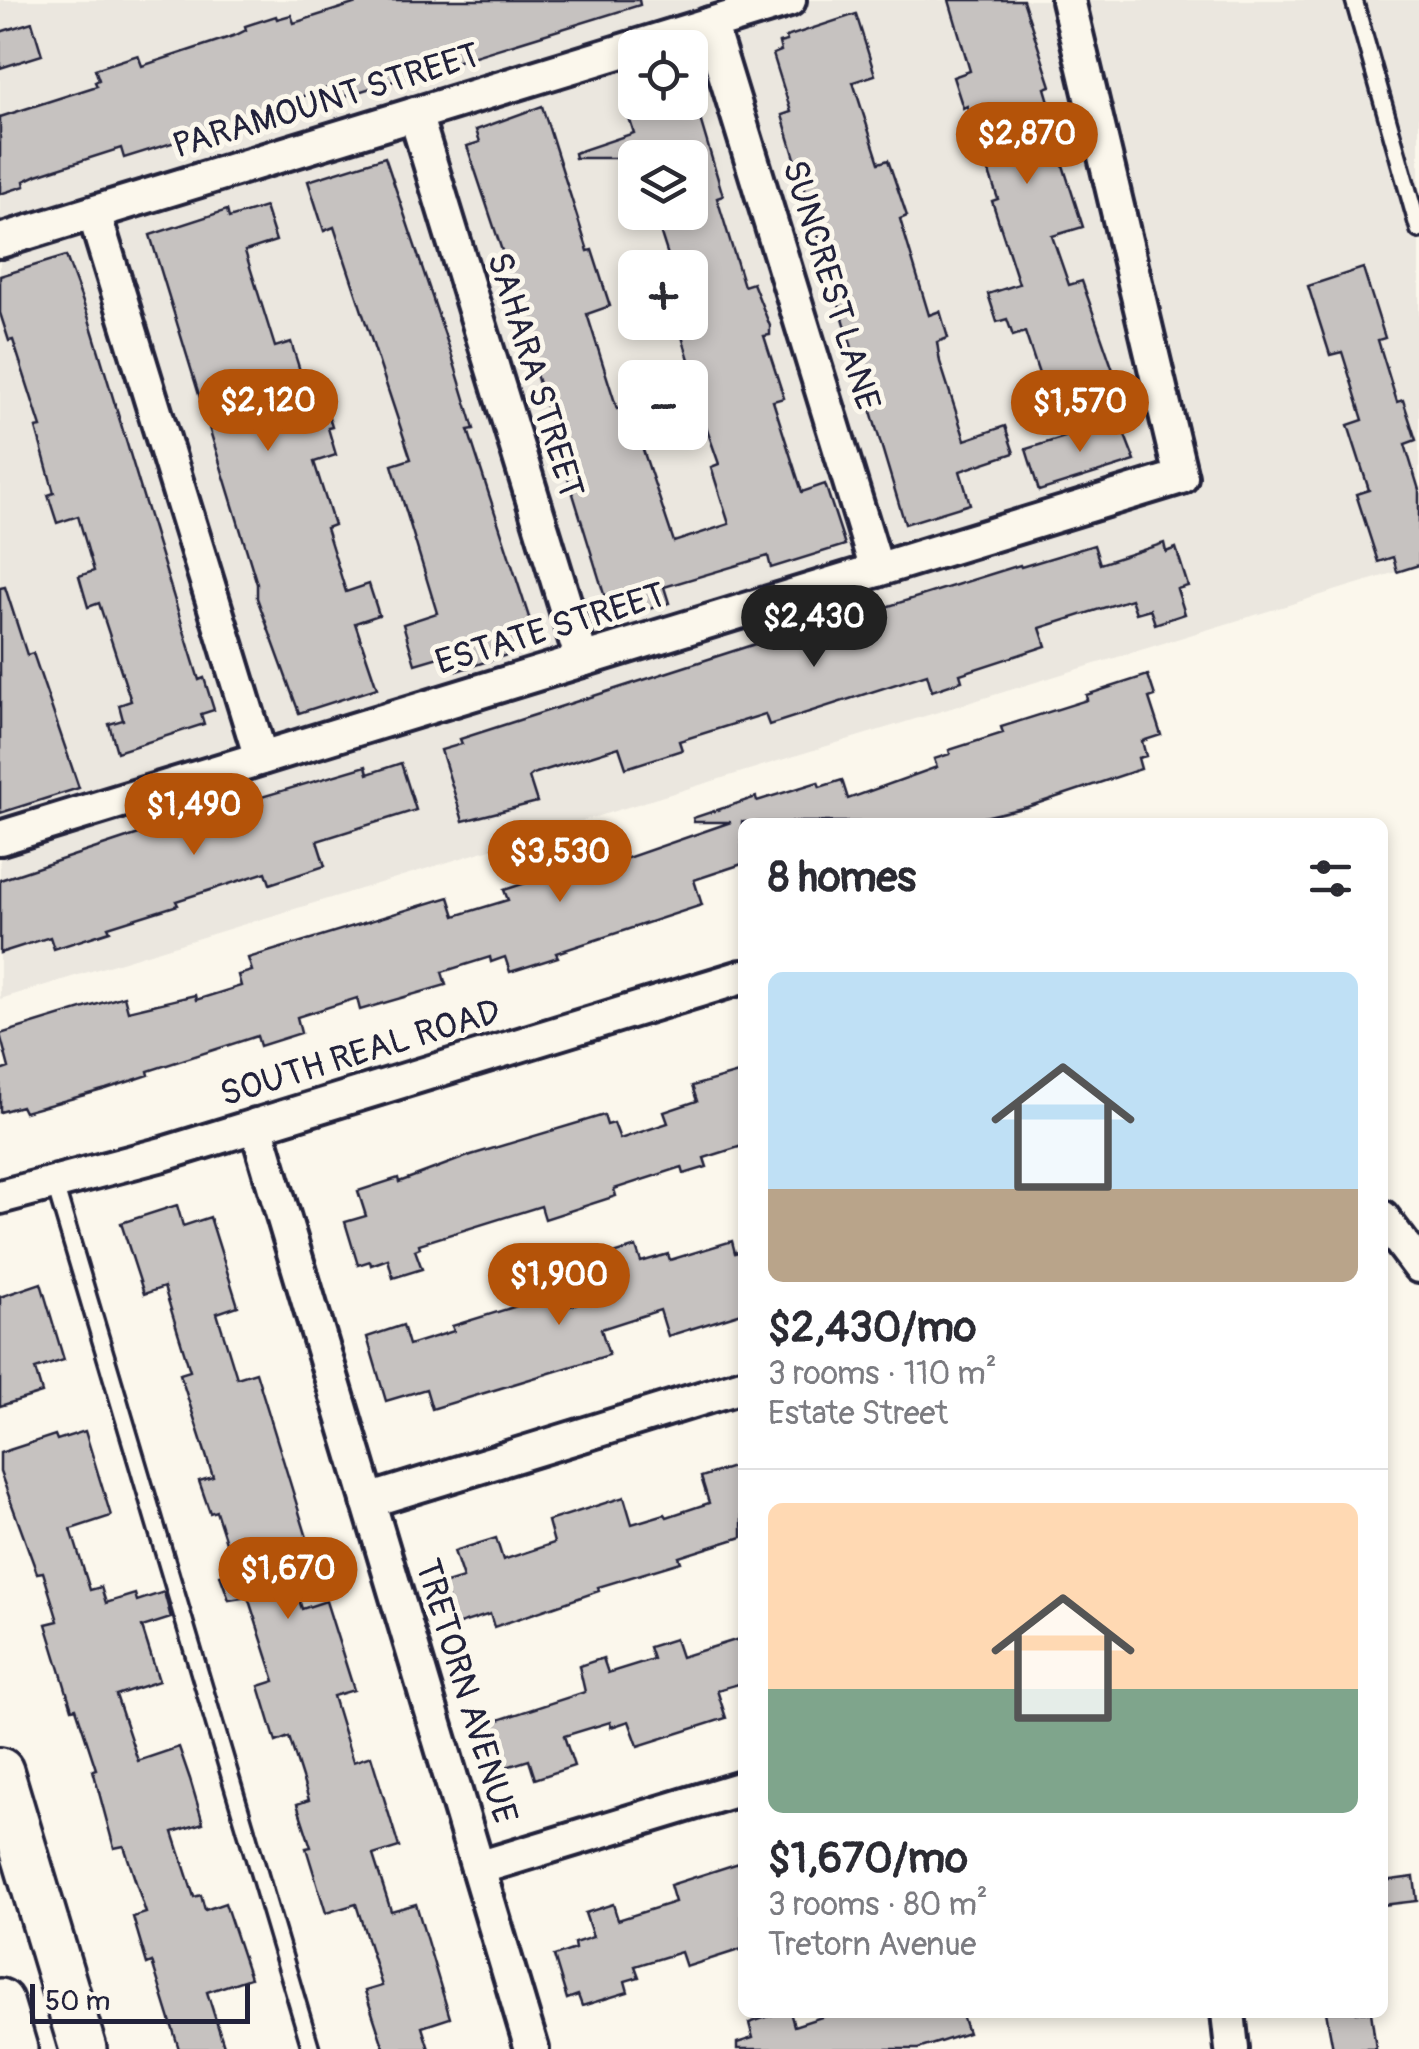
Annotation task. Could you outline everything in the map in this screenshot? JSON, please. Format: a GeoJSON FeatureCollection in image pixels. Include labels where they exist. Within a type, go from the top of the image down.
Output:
{"type":"FeatureCollection","features":[{"type":"Feature","properties":{"kind":"main road"},"geometry":{"type":"LineString","coordinates":[[0,1771],[83,2049]]}},
{"type":"Feature","properties":{"kind":"main road"},"geometry":{"type":"LineString","coordinates":[[0,2002],[14,2049]]}},
{"type":"Feature","properties":{"kind":"street","name":"PARAMOUNT STREET"},"geometry":{"type":"LineString","coordinates":[[0,241],[789,0]]}},
{"type":"Feature","properties":{"kind":"street","name":"ESTATE STREET"},"geometry":{"type":"LineString","coordinates":[[0,838],[1180,477],[1068,0]]}},
{"type":"Feature","properties":{"kind":"street","name":"SUNCREST LANE"},"geometry":{"type":"LineString","coordinates":[[710,24],[877,570]]}},
{"type":"Feature","properties":{"kind":"street","name":"SAHARA STREET"},"geometry":{"type":"LineString","coordinates":[[415,114],[582,660]]}},
{"type":"Feature","properties":{"kind":"street"},"geometry":{"type":"LineString","coordinates":[[94,212],[261,758]]}},
{"type":"Feature","properties":{"kind":"street","name":"SOUTH REAL ROAD"},"geometry":{"type":"LineString","coordinates":[[0,1197],[256,1126],[738,978]]}},
{"type":"Feature","properties":{"kind":"street","name":"TRETORN AVENUE"},"geometry":{"type":"LineString","coordinates":[[256,1126],[532,2049]]}},
{"type":"Feature","properties":{"kind":"street"},"geometry":{"type":"LineString","coordinates":[[1388,1224],[1419,1266]]}},
{"type":"Feature","properties":{"kind":"street"},"geometry":{"type":"LineString","coordinates":[[368,1501],[738,1387]]}},
{"type":"Feature","properties":{"kind":"street"},"geometry":{"type":"LineString","coordinates":[[478,1868],[738,1789]]}},
{"type":"Feature","properties":{"kind":"street"},"geometry":{"type":"LineString","coordinates":[[1229,2018],[1232,2049]]}},
{"type":"Feature","properties":{"kind":"lane"},"geometry":{"type":"LineString","coordinates":[[1354,0],[1419,230]]}},
{"type":"Feature","properties":{"kind":"lane"},"geometry":{"type":"LineString","coordinates":[[54,1182],[311,2049]]}},
{"type":"Feature","properties":{"kind":"shaded area"},"geometry":{"type":"Polygon","coordinates":[[[0,0],[1419,0],[1419,565],[0,999],[0,0]]]}},
{"type":"Feature","properties":{"kind":"building"},"geometry":{"type":"Polygon","coordinates":[[[366,0],[639,0],[640,5],[342,97],[331,97],[328,88],[244,115],[248,126],[209,139],[207,132],[124,158],[121,148],[37,175],[24,181],[25,186],[0,194],[0,117],[97,86],[95,69],[138,55],[142,66],[236,35],[246,30],[245,26],[276,16],[277,19],[291,15],[294,23],[366,0]]]}},
{"type":"Feature","properties":{"kind":"building"},"geometry":{"type":"Polygon","coordinates":[[[949,0],[1023,0],[1051,86],[1045,88],[1065,155],[1060,156],[1083,227],[1052,236],[1069,285],[1082,281],[1113,370],[1070,384],[1066,372],[1041,380],[1025,332],[1013,336],[1007,319],[997,322],[988,294],[1019,284],[992,201],[998,199],[967,106],[963,108],[953,77],[970,71],[949,0]]]}},
{"type":"Feature","properties":{"kind":"building"},"geometry":{"type":"Polygon","coordinates":[[[856,14],[875,75],[853,82],[879,163],[888,160],[907,216],[900,219],[929,315],[940,311],[948,338],[937,342],[940,362],[965,440],[1005,426],[1014,453],[960,471],[970,504],[905,524],[782,115],[791,112],[773,54],[781,51],[779,43],[787,41],[786,37],[856,14]]]}},
{"type":"Feature","properties":{"kind":"building"},"geometry":{"type":"Polygon","coordinates":[[[32,22],[42,55],[0,68],[0,32],[32,22]]]}},
{"type":"Feature","properties":{"kind":"building"},"geometry":{"type":"Polygon","coordinates":[[[542,106],[588,251],[592,250],[610,306],[587,314],[618,409],[618,450],[643,450],[674,542],[729,524],[711,467],[719,464],[708,433],[708,360],[689,360],[683,340],[708,340],[708,250],[666,250],[660,230],[708,230],[708,146],[723,196],[717,198],[744,286],[753,283],[770,326],[770,335],[764,336],[784,398],[773,401],[802,492],[825,484],[845,545],[771,568],[768,556],[664,587],[669,603],[626,616],[621,600],[607,604],[506,277],[510,275],[467,146],[480,142],[476,130],[542,106]]]}},
{"type":"Feature","properties":{"kind":"building"},"geometry":{"type":"Polygon","coordinates":[[[630,120],[700,120],[706,140],[618,140],[618,158],[575,158],[574,153],[634,133],[630,120]]]}},
{"type":"Feature","properties":{"kind":"building"},"geometry":{"type":"Polygon","coordinates":[[[385,157],[451,353],[474,429],[468,430],[538,645],[457,671],[452,653],[415,664],[403,624],[437,613],[392,465],[411,459],[334,227],[324,231],[308,181],[385,157]]]}},
{"type":"Feature","properties":{"kind":"building"},"geometry":{"type":"Polygon","coordinates":[[[265,207],[276,241],[245,251],[275,347],[291,342],[312,409],[325,404],[332,427],[328,428],[336,455],[314,462],[334,525],[326,528],[346,592],[369,584],[379,615],[355,623],[377,688],[299,713],[257,598],[257,584],[150,235],[227,210],[229,218],[265,207]]]}},
{"type":"Feature","properties":{"kind":"building"},"geometry":{"type":"Polygon","coordinates":[[[66,256],[88,316],[199,680],[204,678],[214,710],[201,714],[204,724],[117,752],[109,724],[123,720],[119,705],[131,701],[99,603],[88,607],[79,576],[94,571],[78,516],[57,523],[48,495],[54,493],[36,428],[41,427],[13,340],[9,341],[0,313],[0,276],[66,256]]]}},
{"type":"Feature","properties":{"kind":"building"},"geometry":{"type":"Polygon","coordinates":[[[1363,268],[1385,338],[1378,340],[1397,402],[1403,400],[1416,440],[1405,444],[1419,490],[1419,565],[1397,572],[1393,557],[1378,562],[1356,494],[1369,490],[1348,425],[1363,420],[1342,352],[1330,355],[1308,286],[1363,268]]]}},
{"type":"Feature","properties":{"kind":"building"},"geometry":{"type":"Polygon","coordinates":[[[1119,420],[1135,461],[1039,491],[1026,449],[1119,420]]]}},
{"type":"Feature","properties":{"kind":"building"},"geometry":{"type":"Polygon","coordinates":[[[1164,543],[1166,552],[1176,548],[1188,586],[1177,589],[1185,614],[1155,624],[1150,609],[1136,613],[1131,599],[1040,628],[1046,646],[960,674],[962,681],[932,691],[927,674],[769,725],[765,714],[679,741],[682,750],[626,768],[619,747],[533,774],[529,777],[537,802],[463,821],[441,750],[462,744],[460,739],[805,628],[806,632],[1020,565],[1094,545],[1100,564],[1164,543]]]}},
{"type":"Feature","properties":{"kind":"building"},"geometry":{"type":"Polygon","coordinates":[[[5,587],[27,655],[33,653],[79,788],[0,813],[0,588],[5,587]]]}},
{"type":"Feature","properties":{"kind":"building"},"geometry":{"type":"Polygon","coordinates":[[[1148,675],[1155,696],[1149,698],[1161,735],[1142,741],[1146,756],[1138,758],[1141,769],[1027,807],[980,818],[738,818],[738,865],[694,880],[702,905],[510,972],[505,957],[491,962],[490,957],[442,972],[446,985],[360,1010],[357,998],[297,1017],[301,1033],[260,1046],[257,1036],[148,1071],[149,1075],[106,1089],[24,1112],[21,1106],[0,1112],[0,1071],[9,1068],[0,1034],[124,996],[128,1011],[195,995],[196,1000],[241,986],[238,975],[252,971],[248,958],[449,897],[455,916],[508,900],[504,890],[547,876],[548,866],[611,846],[616,862],[731,822],[694,822],[693,818],[756,797],[757,801],[818,782],[820,787],[842,780],[848,799],[937,767],[934,759],[950,754],[949,750],[1003,733],[1001,727],[1087,700],[1086,695],[1148,675]]]}},
{"type":"Feature","properties":{"kind":"building"},"geometry":{"type":"Polygon","coordinates":[[[401,763],[416,810],[317,841],[325,866],[270,884],[266,872],[176,901],[178,905],[54,949],[50,937],[0,953],[0,880],[366,766],[368,774],[401,763]]]}},
{"type":"Feature","properties":{"kind":"building"},"geometry":{"type":"Polygon","coordinates":[[[738,1073],[738,1147],[704,1158],[707,1167],[684,1174],[682,1167],[614,1189],[616,1196],[545,1219],[541,1206],[419,1244],[420,1248],[415,1250],[422,1269],[393,1278],[388,1259],[358,1265],[345,1222],[366,1216],[358,1191],[398,1178],[399,1182],[471,1155],[604,1115],[607,1125],[614,1123],[620,1139],[668,1123],[664,1112],[697,1101],[692,1086],[738,1073]]]}},
{"type":"Feature","properties":{"kind":"building"},"geometry":{"type":"Polygon","coordinates":[[[177,1205],[183,1226],[210,1217],[238,1306],[217,1313],[237,1378],[256,1372],[308,1541],[283,1550],[302,1609],[326,1601],[354,1690],[333,1696],[353,1762],[371,1756],[399,1847],[373,1855],[391,1911],[416,1904],[450,2018],[422,2027],[429,2049],[384,2049],[365,1991],[382,1986],[356,1904],[326,1913],[297,1804],[309,1800],[289,1737],[276,1742],[259,1686],[275,1681],[248,1597],[229,1600],[220,1575],[235,1570],[216,1511],[210,1513],[199,1481],[213,1477],[180,1374],[190,1371],[164,1287],[144,1294],[121,1223],[177,1205]]]}},
{"type":"Feature","properties":{"kind":"building"},"geometry":{"type":"Polygon","coordinates":[[[732,1241],[735,1253],[738,1252],[738,1314],[668,1336],[660,1310],[601,1329],[609,1355],[432,1409],[426,1389],[386,1401],[367,1337],[403,1325],[409,1345],[555,1290],[561,1309],[618,1291],[610,1255],[636,1247],[641,1262],[668,1254],[670,1260],[732,1241]]]}},
{"type":"Feature","properties":{"kind":"building"},"geometry":{"type":"Polygon","coordinates":[[[41,1283],[64,1360],[35,1369],[42,1393],[0,1406],[0,1297],[41,1283]]]}},
{"type":"Feature","properties":{"kind":"building"},"geometry":{"type":"Polygon","coordinates":[[[85,1431],[111,1516],[71,1529],[90,1590],[101,1587],[106,1603],[135,1594],[137,1601],[164,1592],[171,1618],[142,1627],[159,1681],[116,1695],[138,1761],[179,1747],[190,1779],[203,1823],[173,1832],[194,1897],[201,1895],[205,1910],[225,1903],[250,1978],[207,1992],[225,2049],[179,2049],[152,1962],[147,1964],[133,1917],[146,1913],[124,1846],[114,1848],[93,1770],[96,1769],[76,1708],[72,1709],[46,1624],[58,1621],[43,1572],[37,1573],[0,1472],[0,1453],[55,1435],[57,1440],[85,1431]]]}},
{"type":"Feature","properties":{"kind":"building"},"geometry":{"type":"Polygon","coordinates":[[[738,1465],[738,1538],[494,1627],[490,1614],[456,1625],[443,1584],[463,1578],[454,1551],[496,1538],[503,1560],[554,1543],[548,1521],[624,1497],[632,1524],[665,1514],[667,1517],[709,1503],[701,1477],[738,1465]]]}},
{"type":"Feature","properties":{"kind":"building"},"geometry":{"type":"Polygon","coordinates":[[[675,1639],[681,1657],[738,1639],[738,1684],[717,1690],[726,1718],[638,1746],[629,1721],[611,1727],[610,1722],[564,1736],[574,1766],[535,1779],[529,1760],[500,1769],[486,1724],[585,1692],[579,1666],[603,1658],[608,1673],[653,1659],[649,1647],[675,1639]]]}},
{"type":"Feature","properties":{"kind":"building"},"geometry":{"type":"Polygon","coordinates":[[[738,1863],[738,1950],[686,1967],[681,1952],[635,1966],[639,1977],[625,1981],[628,1992],[582,2006],[578,1995],[567,1999],[554,1956],[593,1937],[585,1913],[613,1904],[618,1920],[675,1902],[670,1885],[738,1863]]]}},
{"type":"Feature","properties":{"kind":"building"},"geometry":{"type":"Polygon","coordinates":[[[1414,1877],[1417,1901],[1388,1904],[1388,1880],[1414,1877]]]}},
{"type":"Feature","properties":{"kind":"building"},"geometry":{"type":"Polygon","coordinates":[[[764,2018],[792,2018],[794,2026],[819,2018],[963,2018],[968,2033],[918,2049],[737,2049],[737,2043],[753,2038],[749,2023],[764,2018]]]}},
{"type":"Feature","properties":{"kind":"building"},"geometry":{"type":"Polygon","coordinates":[[[1327,2018],[1372,2018],[1376,2049],[1333,2049],[1327,2018]]]}}]}
